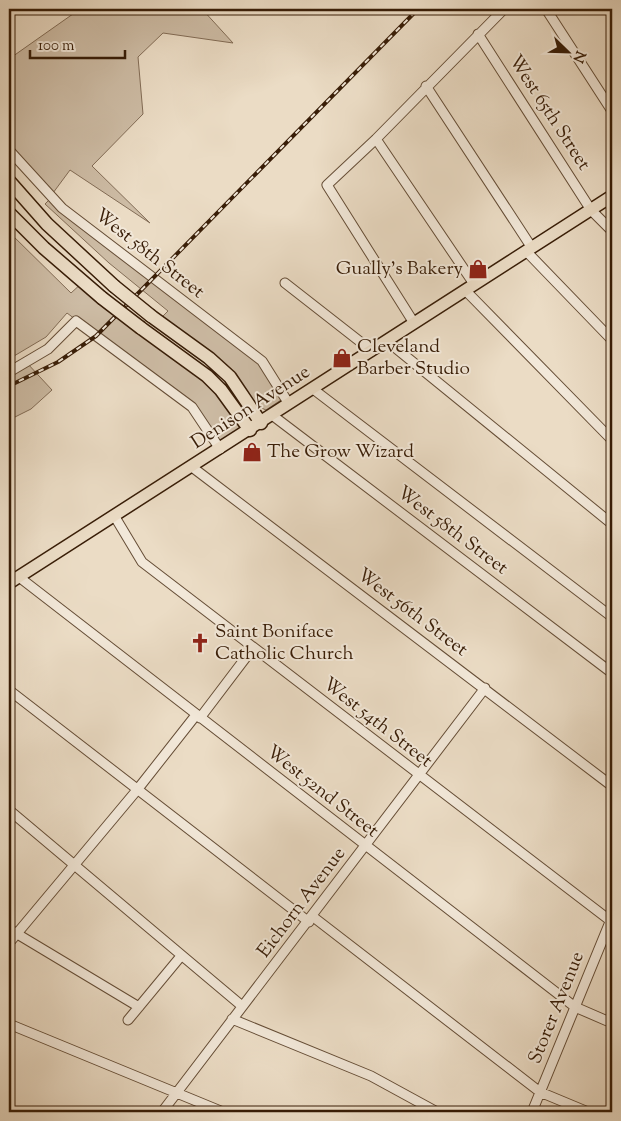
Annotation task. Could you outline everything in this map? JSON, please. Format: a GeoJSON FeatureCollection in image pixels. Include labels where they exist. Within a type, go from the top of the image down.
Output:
{"type":"FeatureCollection","features":[{"type":"Feature","properties":{"kind":"highway"},"geometry":{"type":"LineString","coordinates":[[9,181],[47,224],[114,286],[220,367],[239,388],[261,422]]}},
{"type":"Feature","properties":{"kind":"highway"},"geometry":{"type":"LineString","coordinates":[[9,213],[51,254],[102,298],[207,376],[221,390],[250,430]]}},
{"type":"Feature","properties":{"kind":"main road","name":"Denison Avenue"},"geometry":{"type":"LineString","coordinates":[[14,580],[220,450],[612,196]]}},
{"type":"Feature","properties":{"kind":"street"},"geometry":{"type":"LineString","coordinates":[[414,323],[327,185],[376,139],[426,86],[504,9]]}},
{"type":"Feature","properties":{"kind":"street"},"geometry":{"type":"LineString","coordinates":[[546,9],[612,111]]}},
{"type":"Feature","properties":{"kind":"street","name":"West 65th Street"},"geometry":{"type":"LineString","coordinates":[[478,34],[591,210],[612,231]]}},
{"type":"Feature","properties":{"kind":"street"},"geometry":{"type":"LineString","coordinates":[[426,86],[529,250],[612,340]]}},
{"type":"Feature","properties":{"kind":"street"},"geometry":{"type":"LineString","coordinates":[[376,139],[470,287],[612,440]]}},
{"type":"Feature","properties":{"kind":"street","name":"West 58th Street"},"geometry":{"type":"LineString","coordinates":[[9,150],[62,208],[262,361],[289,404]]}},
{"type":"Feature","properties":{"kind":"street"},"geometry":{"type":"LineString","coordinates":[[285,283],[372,351]]}},
{"type":"Feature","properties":{"kind":"street"},"geometry":{"type":"LineString","coordinates":[[9,372],[43,353],[76,321],[192,407],[220,450]]}},
{"type":"Feature","properties":{"kind":"street"},"geometry":{"type":"LineString","coordinates":[[387,341],[612,524]]}},
{"type":"Feature","properties":{"kind":"street"},"geometry":{"type":"LineString","coordinates":[[313,389],[612,617]]}},
{"type":"Feature","properties":{"kind":"street","name":"West 58th Street"},"geometry":{"type":"LineString","coordinates":[[272,415],[612,673]]}},
{"type":"Feature","properties":{"kind":"street","name":"West 56th Street"},"geometry":{"type":"LineString","coordinates":[[192,467],[612,786]]}},
{"type":"Feature","properties":{"kind":"street","name":"West 54th Street"},"geometry":{"type":"LineString","coordinates":[[114,517],[142,562],[419,776],[612,920]]}},
{"type":"Feature","properties":{"kind":"street","name":"West 52nd Street"},"geometry":{"type":"LineString","coordinates":[[14,580],[198,716],[575,1007],[612,1023]]}},
{"type":"Feature","properties":{"kind":"street"},"geometry":{"type":"LineString","coordinates":[[9,943],[12,932],[74,865],[252,648]]}},
{"type":"Feature","properties":{"kind":"street","name":"Eichorn Avenue"},"geometry":{"type":"LineString","coordinates":[[162,1112],[311,919],[485,688]]}},
{"type":"Feature","properties":{"kind":"street"},"geometry":{"type":"LineString","coordinates":[[9,690],[137,790],[540,1092],[588,1112]]}},
{"type":"Feature","properties":{"kind":"street"},"geometry":{"type":"LineString","coordinates":[[9,810],[242,1006]]}},
{"type":"Feature","properties":{"kind":"street","name":"Storer Avenue"},"geometry":{"type":"LineString","coordinates":[[532,1112],[612,920]]}},
{"type":"Feature","properties":{"kind":"street"},"geometry":{"type":"LineString","coordinates":[[12,932],[139,1007]]}},
{"type":"Feature","properties":{"kind":"street"},"geometry":{"type":"LineString","coordinates":[[128,1020],[181,956]]}},
{"type":"Feature","properties":{"kind":"street"},"geometry":{"type":"LineString","coordinates":[[232,1019],[370,1076],[437,1112]]}},
{"type":"Feature","properties":{"kind":"street"},"geometry":{"type":"LineString","coordinates":[[9,1024],[223,1112]]}},
{"type":"Feature","properties":{"kind":"shaded area"},"geometry":{"type":"Polygon","coordinates":[[[80,9],[202,9],[233,43],[163,33],[138,57],[143,114],[92,166],[150,223],[70,170],[53,193],[9,143],[9,59],[80,9]]]}},
{"type":"Feature","properties":{"kind":"shaded area"},"geometry":{"type":"Polygon","coordinates":[[[49,200],[262,364],[284,398],[266,410],[257,406],[161,318],[168,311],[109,263],[45,204],[49,200]]]}},
{"type":"Feature","properties":{"kind":"shaded area"},"geometry":{"type":"Polygon","coordinates":[[[9,232],[71,293],[83,282],[196,368],[250,430],[220,449],[192,407],[67,313],[46,337],[9,359],[9,232]]]}},
{"type":"Feature","properties":{"kind":"shaded area"},"geometry":{"type":"Polygon","coordinates":[[[27,363],[52,390],[31,409],[9,420],[9,372],[27,363]]]}},
{"type":"Feature","properties":{"kind":"railway"},"geometry":{"type":"LineString","coordinates":[[9,386],[58,362],[96,336],[418,9]]}},
{"type":"Feature","properties":{"kind":"place","name":"Gually's Bakery"},"geometry":{"type":"Point","coordinates":[478,269]}},
{"type":"Feature","properties":{"kind":"place","name":"Cleveland Barber Studio"},"geometry":{"type":"Point","coordinates":[342,358]}},
{"type":"Feature","properties":{"kind":"place","name":"The Grow Wizard"},"geometry":{"type":"Point","coordinates":[252,452]}},
{"type":"Feature","properties":{"kind":"place","name":"Saint Boniface Catholic Church"},"geometry":{"type":"Point","coordinates":[200,643]}}]}
